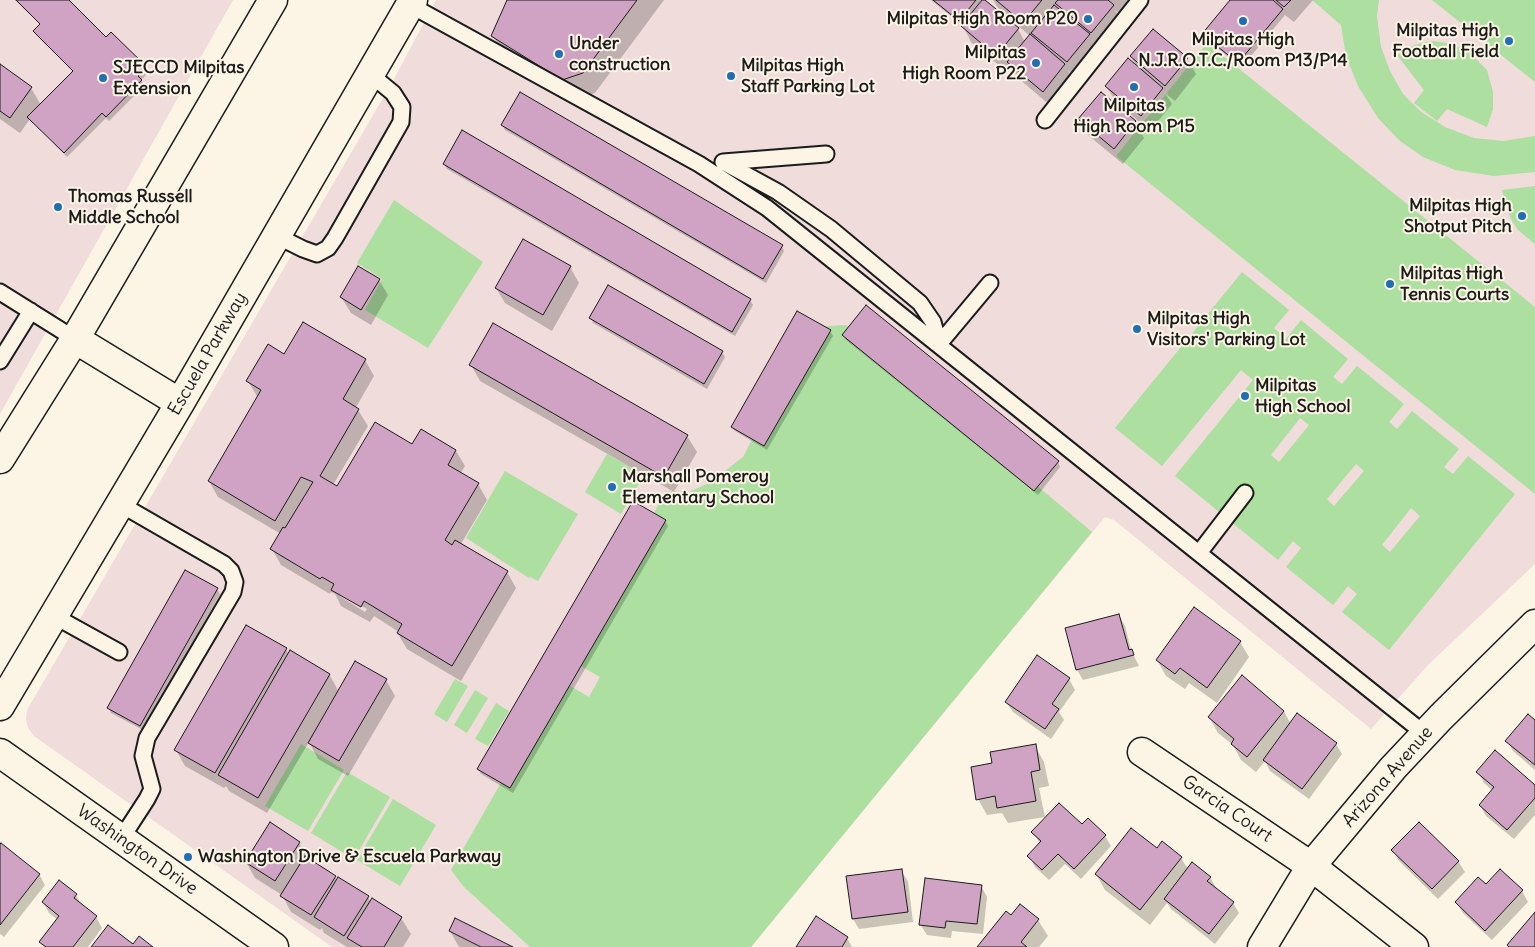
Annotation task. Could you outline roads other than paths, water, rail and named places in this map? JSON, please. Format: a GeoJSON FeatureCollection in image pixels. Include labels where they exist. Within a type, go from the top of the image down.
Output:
{"type":"FeatureCollection","features":[{"type":"Feature","properties":{"kind":"street"},"geometry":{"type":"LineString","coordinates":[[0,459],[75,339],[273,0]]}},
{"type":"Feature","properties":{"kind":"street","name":"Escuela Parkway"},"geometry":{"type":"LineString","coordinates":[[0,706],[180,403],[370,74],[409,2]]}},
{"type":"Feature","properties":{"kind":"street"},"geometry":{"type":"LineString","coordinates":[[75,339],[180,403]]}},
{"type":"Feature","properties":{"kind":"street","name":"Arizona Avenue"},"geometry":{"type":"LineString","coordinates":[[1262,947],[1311,866],[1393,768],[1535,624]]}},
{"type":"Feature","properties":{"kind":"street","name":"Garcia Court"},"geometry":{"type":"LineString","coordinates":[[1142,752],[1311,866],[1414,947]]}},
{"type":"Feature","properties":{"kind":"street","name":"Washington Drive"},"geometry":{"type":"LineString","coordinates":[[0,753],[274,947]]}},
{"type":"Feature","properties":{"kind":"lane"},"geometry":{"type":"LineString","coordinates":[[1045,120],[1140,0]]}},
{"type":"Feature","properties":{"kind":"lane"},"geometry":{"type":"LineString","coordinates":[[409,2],[699,164],[767,208],[1425,734]]}},
{"type":"Feature","properties":{"kind":"lane"},"geometry":{"type":"LineString","coordinates":[[277,236],[317,254],[328,248],[335,238],[401,122],[402,107],[393,92],[370,74]]}},
{"type":"Feature","properties":{"kind":"lane"},"geometry":{"type":"LineString","coordinates":[[699,164],[826,154]]}},
{"type":"Feature","properties":{"kind":"lane"},"geometry":{"type":"LineString","coordinates":[[723,162],[778,192],[831,229],[920,302],[933,322],[939,344]]}},
{"type":"Feature","properties":{"kind":"lane"},"geometry":{"type":"LineString","coordinates":[[939,344],[990,283]]}},
{"type":"Feature","properties":{"kind":"lane"},"geometry":{"type":"LineString","coordinates":[[0,292],[75,339]]}},
{"type":"Feature","properties":{"kind":"lane"},"geometry":{"type":"LineString","coordinates":[[0,361],[31,311]]}},
{"type":"Feature","properties":{"kind":"lane"},"geometry":{"type":"LineString","coordinates":[[1199,553],[1245,493]]}},
{"type":"Feature","properties":{"kind":"lane"},"geometry":{"type":"LineString","coordinates":[[120,504],[224,564],[231,571],[235,582],[232,592],[147,738],[143,756],[152,789],[121,839]]}},
{"type":"Feature","properties":{"kind":"lane"},"geometry":{"type":"LineString","coordinates":[[54,616],[119,652]]}},
{"type":"Feature","properties":{"kind":"place","name":"Milpitas High Room P20"},"geometry":{"type":"Point","coordinates":[1088,19]}},
{"type":"Feature","properties":{"kind":"place","name":"Milpitas High N.J.R.O.T.C./Room P13/P14"},"geometry":{"type":"Point","coordinates":[1243,21]}},
{"type":"Feature","properties":{"kind":"place","name":"Milpitas High Football Field"},"geometry":{"type":"Point","coordinates":[1509,41]}},
{"type":"Feature","properties":{"kind":"place","name":"Under construction"},"geometry":{"type":"Point","coordinates":[559,54]}},
{"type":"Feature","properties":{"kind":"place","name":"Milpitas High Room P22"},"geometry":{"type":"Point","coordinates":[1036,63]}},
{"type":"Feature","properties":{"kind":"place","name":"Milpitas High Staff Parking Lot"},"geometry":{"type":"Point","coordinates":[731,76]}},
{"type":"Feature","properties":{"kind":"place","name":"SJECCD Milpitas Extension"},"geometry":{"type":"Point","coordinates":[103,78]}},
{"type":"Feature","properties":{"kind":"place","name":"Milpitas High Room P15"},"geometry":{"type":"Point","coordinates":[1134,87]}},
{"type":"Feature","properties":{"kind":"place","name":"Thomas Russell Middle School"},"geometry":{"type":"Point","coordinates":[58,207]}},
{"type":"Feature","properties":{"kind":"place","name":"Milpitas High Shotput Pitch"},"geometry":{"type":"Point","coordinates":[1522,216]}},
{"type":"Feature","properties":{"kind":"place","name":"Milpitas High Tennis Courts"},"geometry":{"type":"Point","coordinates":[1390,284]}},
{"type":"Feature","properties":{"kind":"place","name":"Milpitas High Visitors' Parking Lot"},"geometry":{"type":"Point","coordinates":[1137,329]}},
{"type":"Feature","properties":{"kind":"place","name":"Milpitas High School"},"geometry":{"type":"Point","coordinates":[1245,396]}},
{"type":"Feature","properties":{"kind":"place","name":"Marshall Pomeroy Elementary School"},"geometry":{"type":"Point","coordinates":[612,487]}},
{"type":"Feature","properties":{"kind":"place","name":"Washington Drive & Escuela Parkway"},"geometry":{"type":"Point","coordinates":[188,857]}}]}
